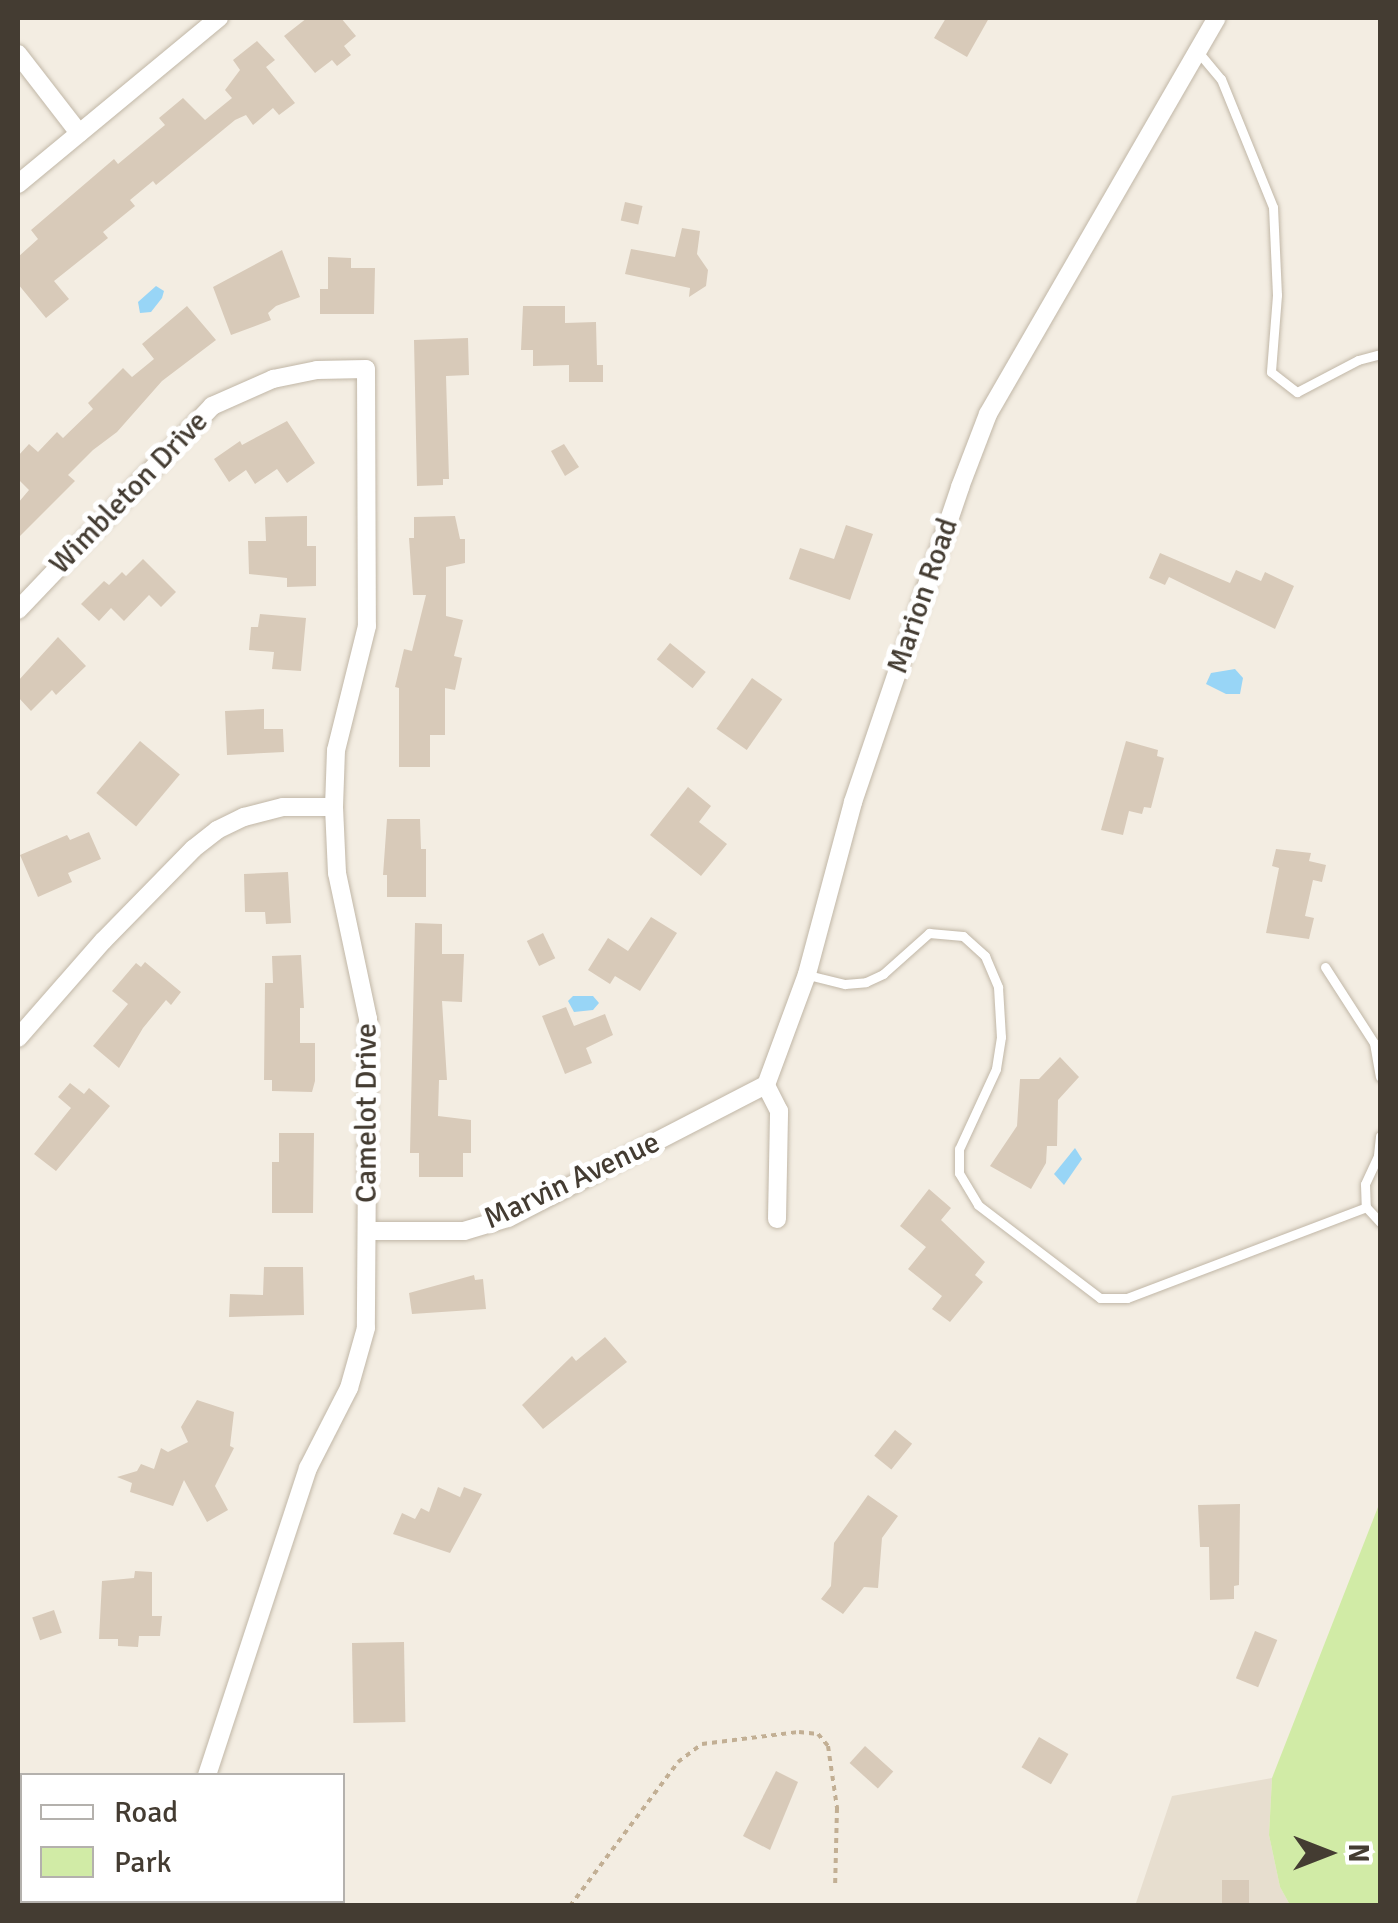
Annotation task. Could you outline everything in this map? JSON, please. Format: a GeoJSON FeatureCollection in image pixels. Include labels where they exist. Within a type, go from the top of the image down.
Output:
{"type":"FeatureCollection","features":[{"type":"Feature","properties":{"kind":"street"},"geometry":{"type":"LineString","coordinates":[[18,184],[219,18]]}},
{"type":"Feature","properties":{"kind":"street","name":"Marion Road"},"geometry":{"type":"LineString","coordinates":[[766,1085],[807,974],[853,802],[988,414],[1217,18]]}},
{"type":"Feature","properties":{"kind":"street"},"geometry":{"type":"LineString","coordinates":[[18,54],[79,133]]}},
{"type":"Feature","properties":{"kind":"street","name":"Wimbleton Drive"},"geometry":{"type":"LineString","coordinates":[[18,610],[212,406],[273,379],[318,370],[366,368]]}},
{"type":"Feature","properties":{"kind":"street","name":"Camelot Drive"},"geometry":{"type":"LineString","coordinates":[[208,1773],[308,1468],[349,1388],[364,1343],[368,1019],[337,873],[334,808],[336,750],[366,626],[366,368]]}},
{"type":"Feature","properties":{"kind":"street"},"geometry":{"type":"LineString","coordinates":[[18,1038],[192,848],[244,817],[283,808],[334,808]]}},
{"type":"Feature","properties":{"kind":"street"},"geometry":{"type":"LineString","coordinates":[[766,1085],[779,1111],[777,1219]]}},
{"type":"Feature","properties":{"kind":"street","name":"Marvin Avenue"},"geometry":{"type":"LineString","coordinates":[[368,1231],[464,1230],[508,1218],[766,1085]]}},
{"type":"Feature","properties":{"kind":"lane"},"geometry":{"type":"LineString","coordinates":[[1197,50],[1221,80],[1273,207],[1277,295],[1271,372],[1297,392],[1358,360],[1380,354]]}},
{"type":"Feature","properties":{"kind":"lane"},"geometry":{"type":"LineString","coordinates":[[807,974],[845,984],[866,982],[883,974],[928,933],[963,936],[984,956],[998,987],[1001,1037],[996,1069],[959,1149],[959,1173],[978,1205],[1100,1298],[1127,1298],[1366,1207]]}},
{"type":"Feature","properties":{"kind":"lane"},"geometry":{"type":"LineString","coordinates":[[1325,967],[1350,998],[1374,1043],[1380,1076]]}},
{"type":"Feature","properties":{"kind":"lane"},"geometry":{"type":"LineString","coordinates":[[1380,1136],[1378,1156],[1365,1184],[1366,1207],[1380,1222]]}},
{"type":"Feature","properties":{"kind":"path"},"geometry":{"type":"LineString","coordinates":[[570,1906],[678,1762],[702,1744],[800,1732],[818,1734],[828,1746],[837,1808],[834,1888]]}},
{"type":"Feature","properties":{"kind":"shaded area"},"geometry":{"type":"Polygon","coordinates":[[[1272,1778],[1269,1835],[1280,1887],[1290,1905],[1135,1906],[1172,1796],[1272,1778]]]}},
{"type":"Feature","properties":{"kind":"green space"},"geometry":{"type":"Polygon","coordinates":[[[1380,1502],[1380,1905],[1290,1905],[1280,1887],[1269,1835],[1272,1778],[1380,1502]]]}},
{"type":"Feature","properties":{"kind":"water"},"geometry":{"type":"Polygon","coordinates":[[[156,286],[164,291],[162,298],[151,312],[140,313],[138,302],[156,286]]]}},
{"type":"Feature","properties":{"kind":"water"},"geometry":{"type":"Polygon","coordinates":[[[1235,669],[1243,678],[1240,694],[1226,694],[1206,684],[1211,673],[1235,669]]]}},
{"type":"Feature","properties":{"kind":"water"},"geometry":{"type":"Polygon","coordinates":[[[573,996],[593,996],[599,1003],[593,1010],[574,1012],[568,1001],[573,996]]]}},
{"type":"Feature","properties":{"kind":"water"},"geometry":{"type":"Polygon","coordinates":[[[1075,1148],[1082,1159],[1064,1185],[1054,1174],[1075,1148]]]}},
{"type":"Feature","properties":{"kind":"building"},"geometry":{"type":"Polygon","coordinates":[[[307,18],[341,18],[356,36],[344,46],[351,55],[337,66],[332,60],[315,73],[284,36],[307,18]]]}},
{"type":"Feature","properties":{"kind":"building"},"geometry":{"type":"Polygon","coordinates":[[[946,18],[989,18],[967,57],[934,38],[946,18]]]}},
{"type":"Feature","properties":{"kind":"building"},"geometry":{"type":"Polygon","coordinates":[[[257,41],[275,60],[266,67],[295,103],[279,115],[273,108],[253,125],[246,115],[235,120],[156,185],[153,181],[130,200],[135,206],[103,232],[108,238],[54,281],[69,299],[46,318],[18,284],[18,257],[38,239],[31,230],[114,159],[118,164],[165,125],[159,118],[183,98],[205,120],[232,98],[225,90],[240,70],[233,60],[257,41]]]}},
{"type":"Feature","properties":{"kind":"building"},"geometry":{"type":"Polygon","coordinates":[[[625,202],[643,206],[638,225],[621,221],[625,202]]]}},
{"type":"Feature","properties":{"kind":"building"},"geometry":{"type":"Polygon","coordinates":[[[682,228],[700,231],[697,254],[708,270],[706,286],[689,297],[690,288],[625,274],[631,249],[675,257],[682,228]]]}},
{"type":"Feature","properties":{"kind":"building"},"geometry":{"type":"Polygon","coordinates":[[[282,250],[300,297],[276,306],[268,313],[271,320],[231,335],[213,287],[282,250]]]}},
{"type":"Feature","properties":{"kind":"building"},"geometry":{"type":"Polygon","coordinates":[[[328,257],[351,258],[351,268],[375,268],[374,314],[320,314],[320,289],[328,289],[328,257]]]}},
{"type":"Feature","properties":{"kind":"building"},"geometry":{"type":"Polygon","coordinates":[[[187,306],[216,340],[162,381],[117,432],[68,475],[75,481],[18,538],[18,503],[29,490],[18,479],[18,456],[29,444],[38,452],[57,432],[63,438],[93,409],[88,403],[123,368],[132,377],[154,359],[142,344],[187,306]]]}},
{"type":"Feature","properties":{"kind":"building"},"geometry":{"type":"Polygon","coordinates":[[[523,306],[565,306],[565,323],[596,322],[597,365],[603,365],[603,382],[569,382],[569,365],[533,366],[533,350],[521,350],[523,306]]]}},
{"type":"Feature","properties":{"kind":"building"},"geometry":{"type":"Polygon","coordinates":[[[468,338],[469,375],[446,376],[449,479],[443,479],[443,485],[417,486],[414,340],[468,338]]]}},
{"type":"Feature","properties":{"kind":"building"},"geometry":{"type":"Polygon","coordinates":[[[287,421],[315,463],[287,483],[277,469],[255,484],[246,470],[229,482],[214,459],[240,441],[242,445],[287,421]]]}},
{"type":"Feature","properties":{"kind":"building"},"geometry":{"type":"Polygon","coordinates":[[[564,444],[579,467],[565,476],[551,451],[564,444]]]}},
{"type":"Feature","properties":{"kind":"building"},"geometry":{"type":"Polygon","coordinates":[[[307,516],[307,546],[316,546],[316,586],[287,587],[287,578],[249,574],[248,541],[266,541],[265,517],[307,516]]]}},
{"type":"Feature","properties":{"kind":"building"},"geometry":{"type":"Polygon","coordinates":[[[455,516],[460,539],[465,539],[465,563],[446,567],[446,616],[463,620],[454,656],[462,658],[455,690],[445,688],[445,735],[430,735],[430,767],[399,767],[399,688],[395,687],[404,649],[412,651],[426,595],[413,595],[409,538],[414,538],[414,517],[455,516]]]}},
{"type":"Feature","properties":{"kind":"building"},"geometry":{"type":"Polygon","coordinates":[[[846,525],[873,534],[850,600],[789,579],[800,548],[834,559],[846,525]]]}},
{"type":"Feature","properties":{"kind":"building"},"geometry":{"type":"Polygon","coordinates":[[[1160,553],[1230,583],[1236,570],[1261,581],[1265,572],[1294,586],[1275,629],[1169,577],[1165,585],[1149,578],[1160,553]]]}},
{"type":"Feature","properties":{"kind":"building"},"geometry":{"type":"Polygon","coordinates":[[[143,559],[176,592],[161,607],[149,595],[124,621],[111,608],[99,621],[81,604],[104,581],[109,585],[122,572],[126,576],[143,559]]]}},
{"type":"Feature","properties":{"kind":"building"},"geometry":{"type":"Polygon","coordinates":[[[260,614],[306,618],[301,671],[272,669],[274,652],[249,650],[251,627],[258,627],[260,614]]]}},
{"type":"Feature","properties":{"kind":"building"},"geometry":{"type":"Polygon","coordinates":[[[58,637],[86,666],[56,695],[52,690],[31,711],[18,697],[18,681],[58,637]]]}},
{"type":"Feature","properties":{"kind":"building"},"geometry":{"type":"Polygon","coordinates":[[[670,643],[706,672],[693,688],[657,659],[670,643]]]}},
{"type":"Feature","properties":{"kind":"building"},"geometry":{"type":"Polygon","coordinates":[[[752,678],[782,699],[747,750],[716,729],[752,678]]]}},
{"type":"Feature","properties":{"kind":"building"},"geometry":{"type":"Polygon","coordinates":[[[264,709],[264,729],[283,729],[284,752],[227,755],[225,711],[264,709]]]}},
{"type":"Feature","properties":{"kind":"building"},"geometry":{"type":"Polygon","coordinates":[[[140,741],[180,774],[136,827],[96,793],[140,741]]]}},
{"type":"Feature","properties":{"kind":"building"},"geometry":{"type":"Polygon","coordinates":[[[1126,741],[1158,750],[1157,756],[1164,758],[1151,808],[1144,807],[1142,814],[1129,811],[1123,835],[1101,830],[1126,741]]]}},
{"type":"Feature","properties":{"kind":"building"},"geometry":{"type":"Polygon","coordinates":[[[688,787],[711,806],[699,822],[727,844],[701,876],[650,835],[688,787]]]}},
{"type":"Feature","properties":{"kind":"building"},"geometry":{"type":"Polygon","coordinates":[[[387,819],[420,819],[421,849],[426,849],[426,897],[387,897],[387,875],[383,875],[387,819]]]}},
{"type":"Feature","properties":{"kind":"building"},"geometry":{"type":"Polygon","coordinates":[[[89,832],[101,859],[68,873],[72,882],[38,897],[20,855],[67,835],[70,840],[89,832]]]}},
{"type":"Feature","properties":{"kind":"building"},"geometry":{"type":"Polygon","coordinates":[[[1276,849],[1311,853],[1309,861],[1326,865],[1322,882],[1313,880],[1305,916],[1314,918],[1309,939],[1266,933],[1279,868],[1272,866],[1276,849]]]}},
{"type":"Feature","properties":{"kind":"building"},"geometry":{"type":"Polygon","coordinates":[[[288,872],[291,923],[266,924],[265,912],[245,912],[244,874],[288,872]]]}},
{"type":"Feature","properties":{"kind":"building"},"geometry":{"type":"Polygon","coordinates":[[[651,917],[677,933],[640,991],[615,976],[610,984],[588,970],[608,938],[628,951],[651,917]]]}},
{"type":"Feature","properties":{"kind":"building"},"geometry":{"type":"Polygon","coordinates":[[[415,923],[442,924],[442,954],[464,954],[462,1002],[442,1001],[447,1080],[439,1080],[438,1116],[471,1120],[471,1153],[463,1153],[463,1177],[419,1177],[419,1153],[410,1153],[415,923]]]}},
{"type":"Feature","properties":{"kind":"building"},"geometry":{"type":"Polygon","coordinates":[[[543,933],[555,958],[539,966],[527,941],[543,933]]]}},
{"type":"Feature","properties":{"kind":"building"},"geometry":{"type":"Polygon","coordinates":[[[301,955],[304,1008],[300,1008],[300,1043],[315,1043],[315,1081],[312,1092],[272,1091],[272,1080],[264,1080],[265,983],[273,983],[272,956],[301,955]]]}},
{"type":"Feature","properties":{"kind":"building"},"geometry":{"type":"Polygon","coordinates":[[[145,962],[181,992],[171,1005],[166,1000],[143,1028],[119,1068],[93,1046],[128,1004],[112,991],[136,963],[141,967],[145,962]]]}},
{"type":"Feature","properties":{"kind":"building"},"geometry":{"type":"Polygon","coordinates":[[[566,1007],[574,1026],[605,1014],[613,1035],[586,1048],[592,1063],[565,1074],[542,1016],[566,1007]]]}},
{"type":"Feature","properties":{"kind":"building"},"geometry":{"type":"Polygon","coordinates":[[[1060,1057],[1079,1077],[1058,1100],[1057,1146],[1047,1146],[1046,1163],[1031,1189],[990,1166],[1017,1126],[1020,1079],[1039,1079],[1060,1057]]]}},
{"type":"Feature","properties":{"kind":"building"},"geometry":{"type":"Polygon","coordinates":[[[70,1083],[84,1094],[89,1088],[110,1106],[56,1171],[34,1154],[71,1108],[58,1097],[70,1083]]]}},
{"type":"Feature","properties":{"kind":"building"},"geometry":{"type":"Polygon","coordinates":[[[279,1133],[314,1133],[313,1213],[272,1213],[272,1162],[279,1162],[279,1133]]]}},
{"type":"Feature","properties":{"kind":"building"},"geometry":{"type":"Polygon","coordinates":[[[929,1189],[951,1208],[941,1220],[985,1262],[975,1275],[983,1282],[950,1322],[932,1309],[942,1296],[908,1269],[926,1247],[900,1226],[929,1189]]]}},
{"type":"Feature","properties":{"kind":"building"},"geometry":{"type":"Polygon","coordinates":[[[264,1267],[303,1267],[304,1315],[229,1317],[230,1294],[263,1295],[264,1267]]]}},
{"type":"Feature","properties":{"kind":"building"},"geometry":{"type":"Polygon","coordinates":[[[474,1275],[475,1280],[483,1279],[486,1309],[412,1314],[409,1293],[474,1275]]]}},
{"type":"Feature","properties":{"kind":"building"},"geometry":{"type":"Polygon","coordinates":[[[605,1337],[627,1362],[543,1429],[522,1405],[572,1356],[576,1361],[605,1337]]]}},
{"type":"Feature","properties":{"kind":"building"},"geometry":{"type":"Polygon","coordinates":[[[197,1400],[234,1412],[230,1446],[234,1448],[215,1486],[228,1510],[207,1522],[184,1480],[173,1506],[130,1492],[132,1483],[117,1477],[137,1471],[141,1464],[154,1469],[161,1448],[168,1452],[188,1442],[181,1427],[197,1400]]]}},
{"type":"Feature","properties":{"kind":"building"},"geometry":{"type":"Polygon","coordinates":[[[895,1430],[912,1444],[891,1469],[874,1456],[895,1430]]]}},
{"type":"Feature","properties":{"kind":"building"},"geometry":{"type":"Polygon","coordinates":[[[438,1487],[460,1497],[464,1487],[482,1494],[450,1553],[393,1534],[402,1513],[415,1519],[421,1508],[429,1512],[438,1487]]]}},
{"type":"Feature","properties":{"kind":"building"},"geometry":{"type":"Polygon","coordinates":[[[868,1495],[898,1516],[882,1538],[878,1588],[864,1587],[843,1614],[821,1599],[831,1586],[834,1543],[868,1495]]]}},
{"type":"Feature","properties":{"kind":"building"},"geometry":{"type":"Polygon","coordinates":[[[1240,1504],[1239,1585],[1234,1586],[1234,1599],[1210,1600],[1209,1547],[1200,1547],[1198,1505],[1240,1504]]]}},
{"type":"Feature","properties":{"kind":"building"},"geometry":{"type":"Polygon","coordinates":[[[135,1571],[152,1572],[152,1616],[162,1616],[160,1636],[139,1636],[138,1647],[118,1646],[118,1639],[99,1639],[102,1581],[134,1578],[135,1571]]]}},
{"type":"Feature","properties":{"kind":"building"},"geometry":{"type":"Polygon","coordinates":[[[54,1610],[62,1633],[40,1640],[32,1617],[54,1610]]]}},
{"type":"Feature","properties":{"kind":"building"},"geometry":{"type":"Polygon","coordinates":[[[1255,1631],[1277,1640],[1258,1687],[1236,1678],[1255,1631]]]}},
{"type":"Feature","properties":{"kind":"building"},"geometry":{"type":"Polygon","coordinates":[[[404,1642],[405,1722],[353,1723],[352,1643],[404,1642]]]}},
{"type":"Feature","properties":{"kind":"building"},"geometry":{"type":"Polygon","coordinates":[[[1039,1737],[1068,1754],[1051,1784],[1022,1767],[1039,1737]]]}},
{"type":"Feature","properties":{"kind":"building"},"geometry":{"type":"Polygon","coordinates":[[[865,1746],[893,1771],[878,1789],[850,1763],[865,1746]]]}},
{"type":"Feature","properties":{"kind":"building"},"geometry":{"type":"Polygon","coordinates":[[[776,1771],[798,1782],[770,1850],[743,1836],[776,1771]]]}},
{"type":"Feature","properties":{"kind":"building"},"geometry":{"type":"Polygon","coordinates":[[[1222,1880],[1249,1880],[1249,1906],[1222,1906],[1222,1880]]]}}]}
